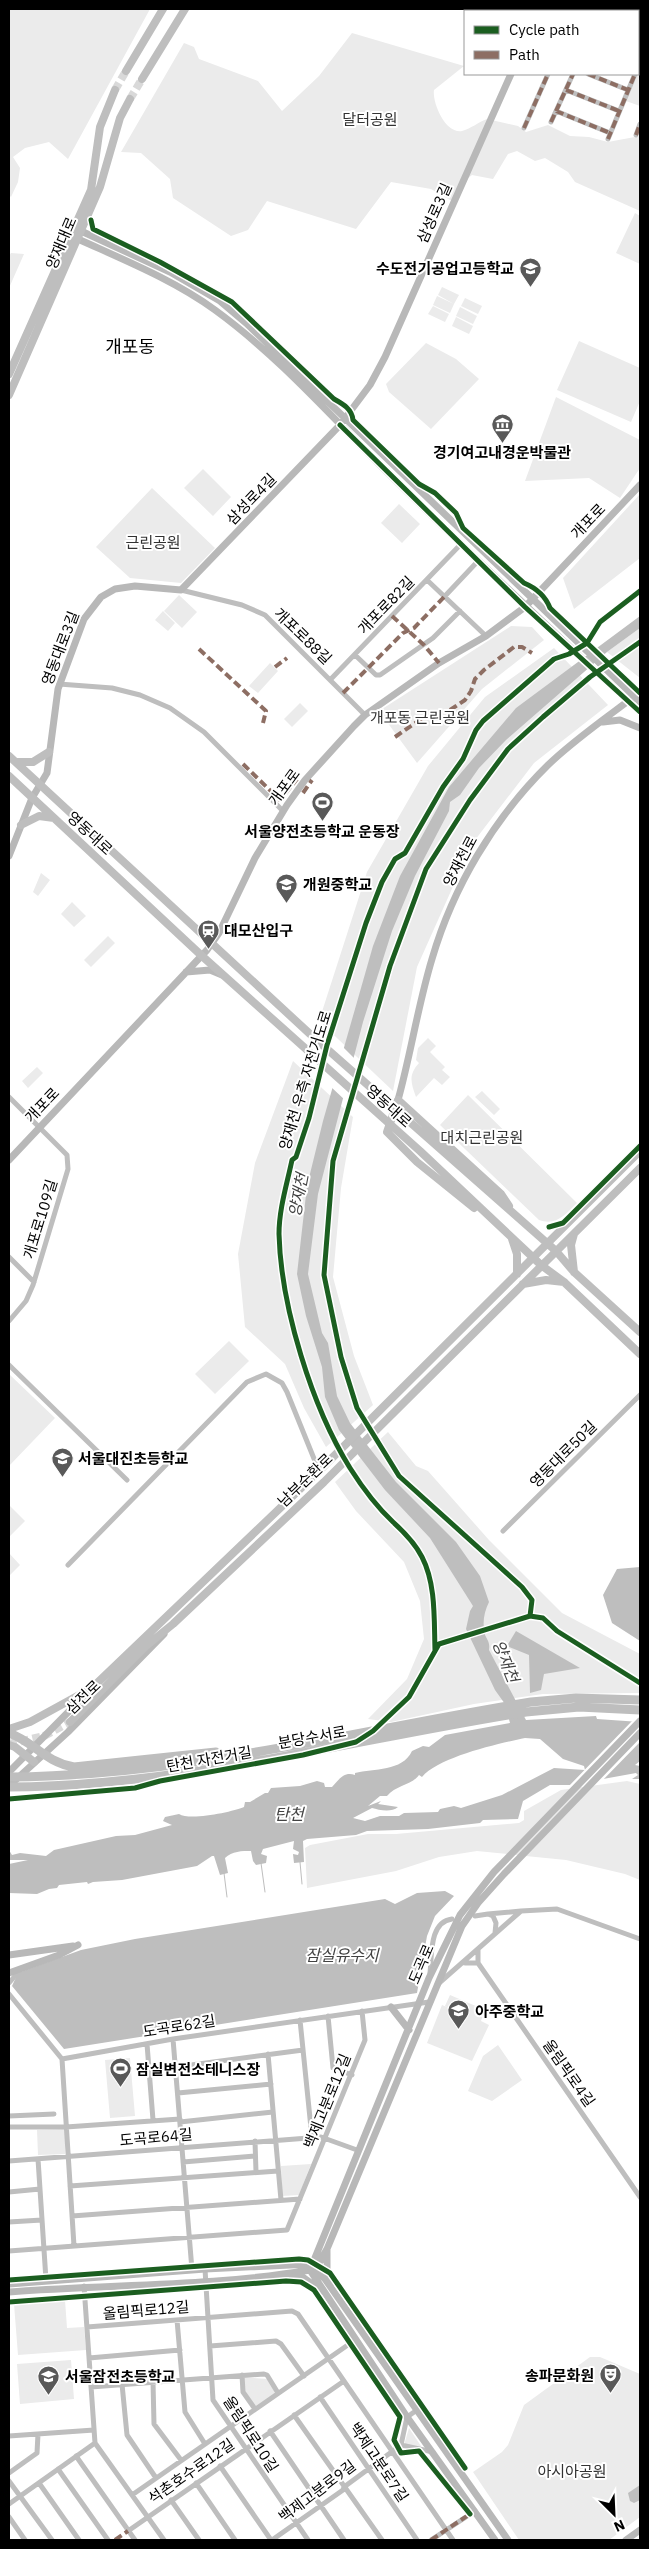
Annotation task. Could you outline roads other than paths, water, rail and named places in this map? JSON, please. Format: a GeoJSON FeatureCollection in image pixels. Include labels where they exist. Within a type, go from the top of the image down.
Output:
{"type":"FeatureCollection","features":[{"type":"Feature","properties":{"kind":"highway","name":"분당수서로"},"geometry":{"type":"LineString","coordinates":[[9,1778],[80,1775],[241,1754],[530,1702],[582,1698],[640,1700]]}},
{"type":"Feature","properties":{"kind":"highway","name":"분당수서로"},"geometry":{"type":"LineString","coordinates":[[9,1786],[85,1784],[177,1774],[526,1712],[579,1707],[640,1710]]}},
{"type":"Feature","properties":{"kind":"highway"},"geometry":{"type":"LineString","coordinates":[[9,1733],[19,1737],[52,1761],[74,1767],[218,1752],[241,1754]]}},
{"type":"Feature","properties":{"kind":"main road"},"geometry":{"type":"LineString","coordinates":[[126,71],[163,9]]}},
{"type":"Feature","properties":{"kind":"main road"},"geometry":{"type":"LineString","coordinates":[[142,79],[185,9]]}},
{"type":"Feature","properties":{"kind":"main road","name":"삼성로3길"},"geometry":{"type":"LineString","coordinates":[[340,425],[370,385],[385,356],[511,75]]}},
{"type":"Feature","properties":{"kind":"main road","name":"양재대로"},"geometry":{"type":"LineString","coordinates":[[9,374],[91,190],[100,127],[115,90]]}},
{"type":"Feature","properties":{"kind":"main road","name":"양재대로"},"geometry":{"type":"LineString","coordinates":[[9,395],[100,187],[120,118],[130,99]]}},
{"type":"Feature","properties":{"kind":"main road"},"geometry":{"type":"LineString","coordinates":[[72,232],[81,231],[170,272],[220,302],[253,330],[640,702]]}},
{"type":"Feature","properties":{"kind":"main road"},"geometry":{"type":"LineString","coordinates":[[72,232],[78,239],[168,280],[215,310],[290,375],[525,607],[640,712]]}},
{"type":"Feature","properties":{"kind":"main road","name":"삼성로4길"},"geometry":{"type":"LineString","coordinates":[[181,590],[340,425]]}},
{"type":"Feature","properties":{"kind":"main road","name":"개포로"},"geometry":{"type":"LineString","coordinates":[[9,1160],[202,956],[211,944],[255,858],[283,811],[305,780],[365,716],[439,663],[486,636],[525,607],[640,485]]}},
{"type":"Feature","properties":{"kind":"main road","name":"영동대로3길"},"geometry":{"type":"LineString","coordinates":[[9,856],[36,792],[47,773],[53,716],[59,684],[84,619],[101,598],[115,589],[128,586],[181,590]]}},
{"type":"Feature","properties":{"kind":"main road","name":"양재천로"},"geometry":{"type":"LineString","coordinates":[[398,1100],[432,958],[442,931],[478,854],[502,818],[548,765],[640,692]]}},
{"type":"Feature","properties":{"kind":"main road"},"geometry":{"type":"LineString","coordinates":[[601,723],[620,720],[640,728]]}},
{"type":"Feature","properties":{"kind":"main road"},"geometry":{"type":"LineString","coordinates":[[16,762],[33,762],[49,752]]}},
{"type":"Feature","properties":{"kind":"main road","name":"영동대로"},"geometry":{"type":"LineString","coordinates":[[9,756],[16,762],[54,818],[202,956],[420,1151],[640,1354]]}},
{"type":"Feature","properties":{"kind":"main road","name":"영동대로"},"geometry":{"type":"LineString","coordinates":[[9,776],[36,792],[211,944],[556,1251],[574,1272],[640,1332]]}},
{"type":"Feature","properties":{"kind":"main road"},"geometry":{"type":"LineString","coordinates":[[21,825],[39,816],[54,818]]}},
{"type":"Feature","properties":{"kind":"main road"},"geometry":{"type":"LineString","coordinates":[[186,972],[210,970],[224,976]]}},
{"type":"Feature","properties":{"kind":"main road"},"geometry":{"type":"LineString","coordinates":[[498,1225],[454,1194],[388,1132],[398,1100],[501,1194],[514,1214]]}},
{"type":"Feature","properties":{"kind":"main road","name":"남부순환로"},"geometry":{"type":"LineString","coordinates":[[9,1729],[30,1722],[92,1688],[320,1470],[640,1151]]}},
{"type":"Feature","properties":{"kind":"main road","name":"남부순환로"},"geometry":{"type":"LineString","coordinates":[[70,1722],[146,1646],[173,1624],[328,1477],[640,1168]]}},
{"type":"Feature","properties":{"kind":"main road"},"geometry":{"type":"LineString","coordinates":[[574,1233],[571,1245],[574,1272]]}},
{"type":"Feature","properties":{"kind":"main road"},"geometry":{"type":"LineString","coordinates":[[510,1235],[518,1254],[517,1274]]}},
{"type":"Feature","properties":{"kind":"main road"},"geometry":{"type":"LineString","coordinates":[[522,1284],[539,1280],[564,1282]]}},
{"type":"Feature","properties":{"kind":"main road","name":"삼전로"},"geometry":{"type":"LineString","coordinates":[[9,1786],[143,1658],[173,1624]]}},
{"type":"Feature","properties":{"kind":"main road","name":"삼전로"},"geometry":{"type":"LineString","coordinates":[[9,1772],[92,1688]]}},
{"type":"Feature","properties":{"kind":"main road","name":"도곡로"},"geometry":{"type":"LineString","coordinates":[[313,2269],[358,2150],[429,1978],[460,1915],[494,1872],[640,1721]]}},
{"type":"Feature","properties":{"kind":"main road","name":"도곡로"},"geometry":{"type":"LineString","coordinates":[[313,2269],[327,2249],[462,1926],[478,1903],[504,1874],[640,1733]]}},
{"type":"Feature","properties":{"kind":"main road"},"geometry":{"type":"LineString","coordinates":[[9,1737],[18,1740],[37,1760]]}},
{"type":"Feature","properties":{"kind":"main road"},"geometry":{"type":"LineString","coordinates":[[9,1746],[29,1752]]}},
{"type":"Feature","properties":{"kind":"main road"},"geometry":{"type":"LineString","coordinates":[[9,1955],[78,1945],[59,1955],[9,1972]]}},
{"type":"Feature","properties":{"kind":"main road"},"geometry":{"type":"LineString","coordinates":[[391,2007],[409,2030]]}},
{"type":"Feature","properties":{"kind":"main road"},"geometry":{"type":"LineString","coordinates":[[327,2249],[327,2270],[338,2297]]}},
{"type":"Feature","properties":{"kind":"main road"},"geometry":{"type":"LineString","coordinates":[[9,2284],[205,2269],[313,2269],[338,2297],[508,2540]]}},
{"type":"Feature","properties":{"kind":"main road"},"geometry":{"type":"LineString","coordinates":[[9,2292],[84,2286],[205,2281],[284,2275],[313,2269]]}},
{"type":"Feature","properties":{"kind":"main road"},"geometry":{"type":"LineString","coordinates":[[313,2269],[323,2292],[355,2340],[407,2417],[495,2540]]}},
{"type":"Feature","properties":{"kind":"main road"},"geometry":{"type":"LineString","coordinates":[[284,2275],[304,2278],[323,2292]]}},
{"type":"Feature","properties":{"kind":"main road"},"geometry":{"type":"LineString","coordinates":[[626,2540],[640,2530]]}},
{"type":"Feature","properties":{"kind":"street"},"geometry":{"type":"LineString","coordinates":[[524,128],[548,75]]}},
{"type":"Feature","properties":{"kind":"street"},"geometry":{"type":"LineString","coordinates":[[551,122],[573,75]]}},
{"type":"Feature","properties":{"kind":"street"},"geometry":{"type":"LineString","coordinates":[[590,75],[628,90]]}},
{"type":"Feature","properties":{"kind":"street"},"geometry":{"type":"LineString","coordinates":[[608,139],[635,75]]}},
{"type":"Feature","properties":{"kind":"street"},"geometry":{"type":"LineString","coordinates":[[566,90],[619,111]]}},
{"type":"Feature","properties":{"kind":"street"},"geometry":{"type":"LineString","coordinates":[[556,111],[610,133]]}},
{"type":"Feature","properties":{"kind":"street"},"geometry":{"type":"LineString","coordinates":[[636,135],[640,124]]}},
{"type":"Feature","properties":{"kind":"street"},"geometry":{"type":"LineString","coordinates":[[427,580],[461,544]]}},
{"type":"Feature","properties":{"kind":"street"},"geometry":{"type":"LineString","coordinates":[[445,596],[478,561]]}},
{"type":"Feature","properties":{"kind":"street","name":"개포로82길"},"geometry":{"type":"LineString","coordinates":[[330,680],[427,580],[486,636]]}},
{"type":"Feature","properties":{"kind":"street","name":"개포로88길"},"geometry":{"type":"LineString","coordinates":[[181,590],[242,605],[265,615],[365,716]]}},
{"type":"Feature","properties":{"kind":"street"},"geometry":{"type":"LineString","coordinates":[[355,655],[369,669],[380,675],[428,642],[460,611]]}},
{"type":"Feature","properties":{"kind":"street"},"geometry":{"type":"LineString","coordinates":[[59,684],[112,688],[140,695],[170,708],[204,732],[283,811]]}},
{"type":"Feature","properties":{"kind":"street","name":"개포로109길"},"geometry":{"type":"LineString","coordinates":[[9,1097],[67,1156],[68,1169],[34,1282],[26,1301],[9,1321]]}},
{"type":"Feature","properties":{"kind":"street"},"geometry":{"type":"LineString","coordinates":[[9,1257],[34,1282]]}},
{"type":"Feature","properties":{"kind":"street"},"geometry":{"type":"LineString","coordinates":[[9,1365],[127,1480]]}},
{"type":"Feature","properties":{"kind":"street","name":"남부순환로"},"geometry":{"type":"LineString","coordinates":[[68,1565],[247,1382],[266,1374],[282,1383],[320,1470]]}},
{"type":"Feature","properties":{"kind":"street","name":"영동대로50길"},"geometry":{"type":"LineString","coordinates":[[503,1531],[640,1395]]}},
{"type":"Feature","properties":{"kind":"street"},"geometry":{"type":"LineString","coordinates":[[475,1916],[557,1908],[640,1939]]}},
{"type":"Feature","properties":{"kind":"street"},"geometry":{"type":"LineString","coordinates":[[436,1986],[465,1963],[495,1933],[521,1911]]}},
{"type":"Feature","properties":{"kind":"street"},"geometry":{"type":"LineString","coordinates":[[488,1914],[493,1916],[496,1923],[495,1933]]}},
{"type":"Feature","properties":{"kind":"street"},"geometry":{"type":"LineString","coordinates":[[429,1978],[436,1930],[442,1922],[452,1919]]}},
{"type":"Feature","properties":{"kind":"street"},"geometry":{"type":"LineString","coordinates":[[465,1963],[478,1963],[478,1950]]}},
{"type":"Feature","properties":{"kind":"street","name":"올림픽로4길"},"geometry":{"type":"LineString","coordinates":[[478,1963],[640,2197]]}},
{"type":"Feature","properties":{"kind":"street"},"geometry":{"type":"LineString","coordinates":[[9,1983],[22,1968]]}},
{"type":"Feature","properties":{"kind":"street"},"geometry":{"type":"LineString","coordinates":[[9,1994],[62,2060],[74,2246]]}},
{"type":"Feature","properties":{"kind":"street","name":"도곡로62길"},"geometry":{"type":"LineString","coordinates":[[62,2060],[173,2039],[430,2002]]}},
{"type":"Feature","properties":{"kind":"street","name":"백제고분로12길"},"geometry":{"type":"LineString","coordinates":[[9,2251],[287,2230],[365,2040],[362,2011]]}},
{"type":"Feature","properties":{"kind":"street"},"geometry":{"type":"LineString","coordinates":[[328,2016],[333,2068],[352,2075]]}},
{"type":"Feature","properties":{"kind":"street"},"geometry":{"type":"LineString","coordinates":[[300,2020],[312,2138]]}},
{"type":"Feature","properties":{"kind":"street"},"geometry":{"type":"LineString","coordinates":[[173,2039],[192,2270]]}},
{"type":"Feature","properties":{"kind":"street"},"geometry":{"type":"LineString","coordinates":[[147,2044],[153,2120]]}},
{"type":"Feature","properties":{"kind":"street"},"geometry":{"type":"LineString","coordinates":[[176,2067],[303,2050]]}},
{"type":"Feature","properties":{"kind":"street"},"geometry":{"type":"LineString","coordinates":[[268,2054],[281,2200]]}},
{"type":"Feature","properties":{"kind":"street"},"geometry":{"type":"LineString","coordinates":[[178,2093],[271,2084]]}},
{"type":"Feature","properties":{"kind":"street"},"geometry":{"type":"LineString","coordinates":[[9,2127],[66,2127],[273,2112]]}},
{"type":"Feature","properties":{"kind":"street"},"geometry":{"type":"LineString","coordinates":[[9,2116],[54,2114]]}},
{"type":"Feature","properties":{"kind":"street","name":"도곡로64길"},"geometry":{"type":"LineString","coordinates":[[9,2161],[312,2138],[325,2138],[358,2150]]}},
{"type":"Feature","properties":{"kind":"street"},"geometry":{"type":"LineString","coordinates":[[255,2141],[256,2172]]}},
{"type":"Feature","properties":{"kind":"street"},"geometry":{"type":"LineString","coordinates":[[183,2162],[255,2156]]}},
{"type":"Feature","properties":{"kind":"street"},"geometry":{"type":"LineString","coordinates":[[38,2159],[46,2280]]}},
{"type":"Feature","properties":{"kind":"street"},"geometry":{"type":"LineString","coordinates":[[70,2186],[278,2170]]}},
{"type":"Feature","properties":{"kind":"street"},"geometry":{"type":"LineString","coordinates":[[9,2192],[40,2190]]}},
{"type":"Feature","properties":{"kind":"street"},"geometry":{"type":"LineString","coordinates":[[72,2216],[300,2199]]}},
{"type":"Feature","properties":{"kind":"street"},"geometry":{"type":"LineString","coordinates":[[9,2222],[42,2220]]}},
{"type":"Feature","properties":{"kind":"street","name":"올림픽로10길"},"geometry":{"type":"LineString","coordinates":[[205,2269],[213,2400],[308,2540]]}},
{"type":"Feature","properties":{"kind":"street","name":"올림픽로12길"},"geometry":{"type":"LineString","coordinates":[[84,2286],[95,2443]]}},
{"type":"Feature","properties":{"kind":"street","name":"올림픽로12길"},"geometry":{"type":"LineString","coordinates":[[86,2327],[292,2310],[298,2314],[328,2359]]}},
{"type":"Feature","properties":{"kind":"street"},"geometry":{"type":"LineString","coordinates":[[177,2320],[184,2412],[205,2444]]}},
{"type":"Feature","properties":{"kind":"street"},"geometry":{"type":"LineString","coordinates":[[132,2495],[355,2340]]}},
{"type":"Feature","properties":{"kind":"street"},"geometry":{"type":"LineString","coordinates":[[210,2346],[276,2341],[281,2344],[304,2376]]}},
{"type":"Feature","properties":{"kind":"street"},"geometry":{"type":"LineString","coordinates":[[89,2358],[180,2350]]}},
{"type":"Feature","properties":{"kind":"street","name":"백제고분로7길"},"geometry":{"type":"LineString","coordinates":[[328,2359],[453,2540]]}},
{"type":"Feature","properties":{"kind":"street"},"geometry":{"type":"LineString","coordinates":[[91,2386],[242,2375],[267,2375],[278,2393]]}},
{"type":"Feature","properties":{"kind":"street"},"geometry":{"type":"LineString","coordinates":[[242,2375],[243,2392],[255,2409]]}},
{"type":"Feature","properties":{"kind":"street","name":"석촌호수로12길"},"geometry":{"type":"LineString","coordinates":[[128,2531],[344,2381]]}},
{"type":"Feature","properties":{"kind":"street"},"geometry":{"type":"LineString","coordinates":[[153,2382],[154,2424],[181,2460]]}},
{"type":"Feature","properties":{"kind":"street"},"geometry":{"type":"LineString","coordinates":[[122,2384],[127,2435],[156,2478]]}},
{"type":"Feature","properties":{"kind":"street","name":"백제고분로7길"},"geometry":{"type":"LineString","coordinates":[[320,2397],[417,2540]]}},
{"type":"Feature","properties":{"kind":"street"},"geometry":{"type":"LineString","coordinates":[[417,2410],[407,2417],[402,2445],[433,2452]]}},
{"type":"Feature","properties":{"kind":"street"},"geometry":{"type":"LineString","coordinates":[[294,2415],[382,2540]]}},
{"type":"Feature","properties":{"kind":"street"},"geometry":{"type":"LineString","coordinates":[[9,2436],[94,2430]]}},
{"type":"Feature","properties":{"kind":"street"},"geometry":{"type":"LineString","coordinates":[[270,2431],[344,2540]]}},
{"type":"Feature","properties":{"kind":"street"},"geometry":{"type":"LineString","coordinates":[[9,2473],[38,2452],[38,2434]]}},
{"type":"Feature","properties":{"kind":"street"},"geometry":{"type":"LineString","coordinates":[[9,2504],[95,2443],[164,2540]]}},
{"type":"Feature","properties":{"kind":"street","name":"백제고분로9길"},"geometry":{"type":"LineString","coordinates":[[272,2540],[343,2490],[344,2487],[402,2445]]}},
{"type":"Feature","properties":{"kind":"street"},"geometry":{"type":"LineString","coordinates":[[76,2456],[135,2540]]}},
{"type":"Feature","properties":{"kind":"street"},"geometry":{"type":"LineString","coordinates":[[220,2466],[272,2540]]}},
{"type":"Feature","properties":{"kind":"street"},"geometry":{"type":"LineString","coordinates":[[58,2469],[108,2540]]}},
{"type":"Feature","properties":{"kind":"street"},"geometry":{"type":"LineString","coordinates":[[9,2481],[52,2540]]}},
{"type":"Feature","properties":{"kind":"street"},"geometry":{"type":"LineString","coordinates":[[38,2482],[79,2540]]}},
{"type":"Feature","properties":{"kind":"street"},"geometry":{"type":"LineString","coordinates":[[196,2483],[235,2540]]}},
{"type":"Feature","properties":{"kind":"street"},"geometry":{"type":"LineString","coordinates":[[171,2500],[199,2540]]}},
{"type":"Feature","properties":{"kind":"street"},"geometry":{"type":"LineString","coordinates":[[431,2540],[475,2511]]}},
{"type":"Feature","properties":{"kind":"street"},"geometry":{"type":"LineString","coordinates":[[9,2517],[25,2540]]}},
{"type":"Feature","properties":{"kind":"water","name":"탄천"},"geometry":{"type":"Polygon","coordinates":[[[640,616],[640,628],[607,652],[506,740],[479,768],[460,795],[450,802],[449,811],[415,876],[392,931],[363,1022],[318,1194],[308,1274],[322,1333],[328,1343],[337,1396],[350,1423],[396,1482],[456,1542],[480,1576],[489,1602],[485,1614],[484,1631],[489,1644],[489,1650],[526,1720],[596,1716],[597,1719],[640,1722],[640,1761],[635,1765],[640,1766],[640,1779],[632,1779],[638,1775],[636,1773],[570,1785],[550,1785],[523,1801],[518,1819],[483,1820],[480,1823],[428,1829],[367,1831],[356,1835],[307,1839],[303,1841],[304,1862],[294,1863],[293,1854],[298,1855],[299,1852],[293,1849],[294,1841],[263,1849],[261,1854],[267,1856],[266,1863],[256,1865],[251,1851],[231,1854],[225,1858],[228,1873],[220,1875],[214,1856],[212,1856],[197,1866],[122,1880],[59,1885],[57,1888],[37,1894],[9,1893],[9,1864],[28,1860],[9,1860],[9,1850],[12,1855],[20,1853],[46,1856],[54,1850],[116,1836],[135,1835],[172,1825],[163,1821],[165,1817],[179,1814],[192,1817],[238,1809],[244,1807],[245,1802],[250,1802],[268,1793],[271,1788],[300,1786],[317,1781],[324,1783],[325,1787],[332,1787],[344,1775],[355,1775],[355,1773],[387,1768],[402,1763],[412,1751],[423,1746],[429,1747],[445,1735],[510,1723],[505,1704],[495,1690],[466,1629],[473,1606],[430,1538],[385,1490],[339,1430],[325,1397],[322,1367],[306,1316],[297,1274],[307,1186],[323,1121],[373,946],[400,876],[449,787],[516,708],[640,616]],[[525,1738],[455,1757],[441,1763],[422,1777],[419,1775],[387,1796],[380,1796],[368,1806],[381,1801],[378,1804],[398,1807],[395,1809],[372,1808],[353,1818],[365,1821],[380,1816],[438,1812],[440,1809],[454,1806],[461,1808],[502,1795],[554,1768],[585,1770],[584,1766],[563,1759],[540,1739],[525,1738]]]}},
{"type":"Feature","properties":{"kind":"water"},"geometry":{"type":"Polygon","coordinates":[[[640,1567],[640,1641],[612,1623],[603,1595],[617,1569],[640,1567]]]}},
{"type":"Feature","properties":{"kind":"water"},"geometry":{"type":"Polygon","coordinates":[[[516,1631],[580,1668],[544,1674],[541,1690],[530,1693],[529,1655],[507,1646],[516,1631]]]}},
{"type":"Feature","properties":{"kind":"water","name":"잠실유수지"},"geometry":{"type":"Polygon","coordinates":[[[445,1891],[454,1896],[435,1916],[427,1936],[417,1993],[64,2049],[12,1986],[18,1973],[81,1950],[135,1939],[385,1899],[395,1904],[417,1893],[445,1891]]]}},
{"type":"Feature","properties":{"kind":"water"},"geometry":{"type":"Polygon","coordinates":[[[640,2485],[640,2500],[634,2503],[630,2501],[628,2493],[640,2485]]]}},
{"type":"Feature","properties":{"kind":"waterway"},"geometry":{"type":"LineString","coordinates":[[300,1862],[302,1884]]}},
{"type":"Feature","properties":{"kind":"waterway"},"geometry":{"type":"LineString","coordinates":[[261,1863],[265,1892]]}},
{"type":"Feature","properties":{"kind":"waterway"},"geometry":{"type":"LineString","coordinates":[[224,1873],[227,1897]]}},
{"type":"Feature","properties":{"kind":"tunnel"},"geometry":{"type":"LineString","coordinates":[[115,90],[126,71]]}},
{"type":"Feature","properties":{"kind":"tunnel"},"geometry":{"type":"LineString","coordinates":[[130,99],[142,79]]}},
{"type":"Feature","properties":{"kind":"tunnel"},"geometry":{"type":"LineString","coordinates":[[9,1744],[44,1736],[70,1722]]}},
{"type":"Feature","properties":{"kind":"place","name":"수도전기공업고등학교"},"geometry":{"type":"Point","coordinates":[530,287]}},
{"type":"Feature","properties":{"kind":"place","name":"경기여고내경운박물관"},"geometry":{"type":"Point","coordinates":[502,443]}},
{"type":"Feature","properties":{"kind":"place","name":"서울양전초등학교 운동장"},"geometry":{"type":"Point","coordinates":[322,822]}},
{"type":"Feature","properties":{"kind":"place","name":"개원중학교"},"geometry":{"type":"Point","coordinates":[287,903]}},
{"type":"Feature","properties":{"kind":"place","name":"대모산입구"},"geometry":{"type":"Point","coordinates":[208,949]}},
{"type":"Feature","properties":{"kind":"place","name":"서울대진초등학교"},"geometry":{"type":"Point","coordinates":[62,1477]}},
{"type":"Feature","properties":{"kind":"place","name":"아주중학교"},"geometry":{"type":"Point","coordinates":[459,2030]}},
{"type":"Feature","properties":{"kind":"place","name":"잠실변전소테니스장"},"geometry":{"type":"Point","coordinates":[120,2088]}},
{"type":"Feature","properties":{"kind":"place","name":"송파문화원"},"geometry":{"type":"Point","coordinates":[610,2394]}},
{"type":"Feature","properties":{"kind":"place","name":"서울잠전초등학교"},"geometry":{"type":"Point","coordinates":[49,2395]}},
{"type":"Feature","properties":{"kind":"district","name":"개포동"},"geometry":{"type":"Point","coordinates":[130,346]}},
{"type":"Feature","properties":{"kind":"park label","name":"달터공원"},"geometry":{"type":"Point","coordinates":[370,119]}},
{"type":"Feature","properties":{"kind":"park label","name":"근린공원"},"geometry":{"type":"Point","coordinates":[153,542]}},
{"type":"Feature","properties":{"kind":"park label","name":"개포동 근린공원"},"geometry":{"type":"Point","coordinates":[420,717]}},
{"type":"Feature","properties":{"kind":"park label","name":"대치근린공원"},"geometry":{"type":"Point","coordinates":[482,1137]}},
{"type":"Feature","properties":{"kind":"park label","name":"아시아공원"},"geometry":{"type":"Point","coordinates":[572,2471]}},
{"type":"Feature","properties":{"kind":"water label","name":"양재천"},"geometry":{"type":"Point","coordinates":[298,1195]}},
{"type":"Feature","properties":{"kind":"water label","name":"양재천"},"geometry":{"type":"Point","coordinates":[506,1661]}}]}
